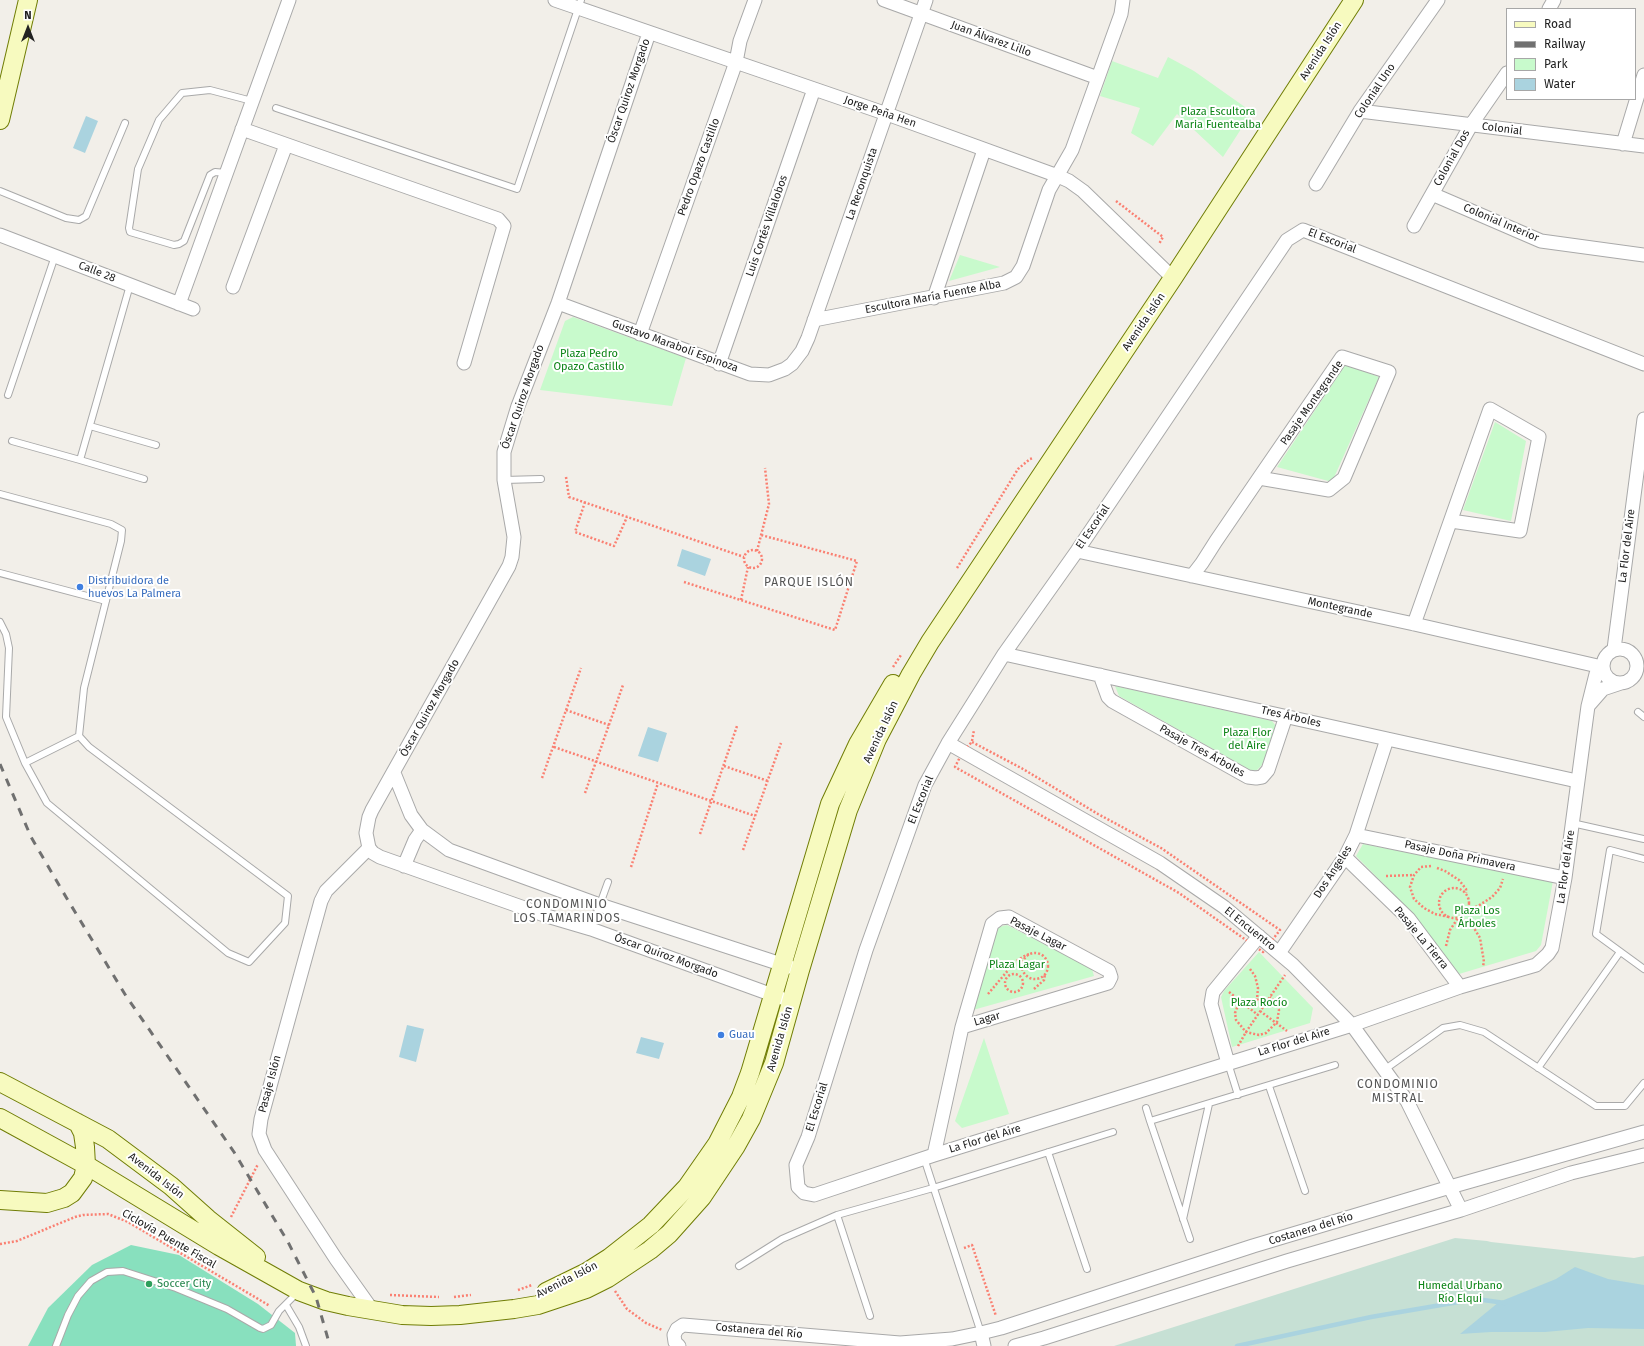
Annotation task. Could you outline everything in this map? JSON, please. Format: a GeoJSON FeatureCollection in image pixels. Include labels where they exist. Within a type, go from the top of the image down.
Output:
{"type":"FeatureCollection","features":[{"type":"Feature","properties":{"kind":"main road"},"geometry":{"type":"LineString","coordinates":[[0,120],[28,0]]}},
{"type":"Feature","properties":{"kind":"main road","name":"Avenida Islón"},"geometry":{"type":"LineString","coordinates":[[0,1118],[86,1165],[219,1246],[299,1291],[326,1301],[373,1311],[402,1315],[460,1315],[538,1305],[574,1293],[608,1278],[645,1254],[669,1234],[702,1197],[720,1172],[751,1119],[779,1048],[791,1000],[836,846],[862,774],[894,706],[930,642],[1173,278],[1354,0]]}},
{"type":"Feature","properties":{"kind":"main road","name":"Avenida Islón"},"geometry":{"type":"LineString","coordinates":[[489,1312],[539,1296],[587,1272],[631,1242],[670,1206],[703,1166],[730,1121],[750,1073],[830,804],[843,774],[870,721],[894,683],[930,642]]}},
{"type":"Feature","properties":{"kind":"main road","name":"Avenida Islón"},"geometry":{"type":"LineString","coordinates":[[0,1082],[108,1139],[131,1155],[171,1186],[224,1232],[299,1291]]}},
{"type":"Feature","properties":{"kind":"main road"},"geometry":{"type":"LineString","coordinates":[[0,1200],[39,1203],[55,1201],[72,1193],[80,1184],[86,1165],[83,1133],[78,1123]]}},
{"type":"Feature","properties":{"kind":"street"},"geometry":{"type":"LineString","coordinates":[[179,304],[290,0]]}},
{"type":"Feature","properties":{"kind":"street","name":"Jorge Peña Hen"},"geometry":{"type":"LineString","coordinates":[[555,0],[579,4],[649,32],[887,114],[1058,176],[1083,191],[1173,278]]}},
{"type":"Feature","properties":{"kind":"street","name":"Pedro Opazo Castillo"},"geometry":{"type":"LineString","coordinates":[[640,334],[736,62],[740,41],[755,0]]}},
{"type":"Feature","properties":{"kind":"street","name":"Juan Álvarez Lillo"},"geometry":{"type":"LineString","coordinates":[[884,0],[1098,78]]}},
{"type":"Feature","properties":{"kind":"street","name":"La Reconquista"},"geometry":{"type":"LineString","coordinates":[[792,364],[805,345],[926,0]]}},
{"type":"Feature","properties":{"kind":"street","name":"Escultora María Fuente Alba"},"geometry":{"type":"LineString","coordinates":[[814,320],[934,298],[1004,283],[1016,277],[1023,266],[1049,190],[1072,150],[1121,14],[1123,0]]}},
{"type":"Feature","properties":{"kind":"street","name":"Colonial Uno"},"geometry":{"type":"LineString","coordinates":[[1316,184],[1360,111],[1438,0]]}},
{"type":"Feature","properties":{"kind":"street","name":"Óscar Quiroz Morgado"},"geometry":{"type":"LineString","coordinates":[[649,32],[558,303],[518,406],[504,452],[504,480],[514,533],[509,566],[369,817],[366,833],[370,848],[373,853],[380,857],[547,916],[591,929],[772,995],[791,1000]]}},
{"type":"Feature","properties":{"kind":"street","name":"Colonial Dos"},"geometry":{"type":"LineString","coordinates":[[1414,226],[1471,125],[1506,74]]}},
{"type":"Feature","properties":{"kind":"street"},"geometry":{"type":"LineString","coordinates":[[1623,144],[1644,75]]}},
{"type":"Feature","properties":{"kind":"street","name":"Luis Cortés Villalobos"},"geometry":{"type":"LineString","coordinates":[[720,364],[814,89]]}},
{"type":"Feature","properties":{"kind":"street","name":"Colonial"},"geometry":{"type":"LineString","coordinates":[[1360,111],[1644,146]]}},
{"type":"Feature","properties":{"kind":"street"},"geometry":{"type":"LineString","coordinates":[[242,129],[498,219],[504,226],[464,363]]}},
{"type":"Feature","properties":{"kind":"street"},"geometry":{"type":"LineString","coordinates":[[234,286],[286,145]]}},
{"type":"Feature","properties":{"kind":"street"},"geometry":{"type":"LineString","coordinates":[[934,298],[984,150]]}},
{"type":"Feature","properties":{"kind":"street","name":"Colonial Interior"},"geometry":{"type":"LineString","coordinates":[[1432,194],[1541,241],[1644,255]]}},
{"type":"Feature","properties":{"kind":"street","name":"El Escorial"},"geometry":{"type":"LineString","coordinates":[[798,1187],[796,1164],[810,1131],[866,950],[925,785],[948,743],[1004,654],[1077,551],[1287,240],[1304,230],[1644,364]]}},
{"type":"Feature","properties":{"kind":"street","name":"Calle 28"},"geometry":{"type":"LineString","coordinates":[[0,234],[193,309]]}},
{"type":"Feature","properties":{"kind":"street","name":"Gustavo Marabolí Espinoza"},"geometry":{"type":"LineString","coordinates":[[558,303],[750,374],[760,376],[777,373],[792,364]]}},
{"type":"Feature","properties":{"kind":"street","name":"Pasaje Montegrande"},"geometry":{"type":"LineString","coordinates":[[1192,576],[1259,478],[1342,357],[1389,372],[1344,478],[1329,490],[1259,478]]}},
{"type":"Feature","properties":{"kind":"street"},"geometry":{"type":"LineString","coordinates":[[1414,624],[1490,410],[1539,437],[1520,531],[1451,521]]}},
{"type":"Feature","properties":{"kind":"street","name":"La Flor del Aire"},"geometry":{"type":"LineString","coordinates":[[1614,649],[1644,419]]}},
{"type":"Feature","properties":{"kind":"street","name":"Montegrande"},"geometry":{"type":"LineString","coordinates":[[1077,551],[1414,624],[1602,667]]}},
{"type":"Feature","properties":{"kind":"street"},"geometry":{"type":"LineString","coordinates":[[1614,649],[1626,649],[1639,658],[1632,680],[1610,680],[1603,672],[1602,667],[1605,656],[1614,649]]}},
{"type":"Feature","properties":{"kind":"street","name":"Tres Árboles"},"geometry":{"type":"LineString","coordinates":[[1004,654],[1577,781]]}},
{"type":"Feature","properties":{"kind":"street","name":"La Flor del Aire"},"geometry":{"type":"LineString","coordinates":[[798,1187],[804,1193],[814,1195],[1299,1040],[1352,1025],[1460,987],[1480,983],[1536,965],[1548,954],[1554,940],[1565,878],[1588,706],[1596,674],[1602,667]]}},
{"type":"Feature","properties":{"kind":"street","name":"Pasaje Tres Árboles"},"geometry":{"type":"LineString","coordinates":[[1100,675],[1108,697],[1112,701],[1248,777],[1256,778],[1262,776],[1268,770],[1286,716]]}},
{"type":"Feature","properties":{"kind":"street"},"geometry":{"type":"LineString","coordinates":[[1588,706],[1603,689],[1632,680]]}},
{"type":"Feature","properties":{"kind":"street","name":"Dos Ángeles"},"geometry":{"type":"LineString","coordinates":[[1279,952],[1345,857],[1356,835],[1387,739]]}},
{"type":"Feature","properties":{"kind":"street","name":"El Encuentro"},"geometry":{"type":"LineString","coordinates":[[948,743],[1160,863],[1224,907],[1279,952],[1352,1025],[1407,1101],[1461,1210]]}},
{"type":"Feature","properties":{"kind":"street"},"geometry":{"type":"LineString","coordinates":[[394,773],[411,815],[422,830],[449,850],[600,905],[800,970]]}},
{"type":"Feature","properties":{"kind":"street"},"geometry":{"type":"LineString","coordinates":[[404,866],[415,840],[422,830]]}},
{"type":"Feature","properties":{"kind":"street","name":"Pasaje Doña Primavera"},"geometry":{"type":"LineString","coordinates":[[1356,835],[1565,878]]}},
{"type":"Feature","properties":{"kind":"street","name":"Pasaje Islón"},"geometry":{"type":"LineString","coordinates":[[370,848],[326,891],[321,901],[261,1119],[259,1134],[265,1150],[373,1311]]}},
{"type":"Feature","properties":{"kind":"street","name":"Pasaje La Tierra"},"geometry":{"type":"LineString","coordinates":[[1345,857],[1408,919],[1460,987]]}},
{"type":"Feature","properties":{"kind":"street","name":"Pasaje Lagar"},"geometry":{"type":"LineString","coordinates":[[962,1027],[992,924],[1000,918],[1009,917],[1109,971],[1111,977]]}},
{"type":"Feature","properties":{"kind":"street"},"geometry":{"type":"LineString","coordinates":[[1228,1063],[1210,1004],[1213,992],[1259,936]]}},
{"type":"Feature","properties":{"kind":"street","name":"Lagar"},"geometry":{"type":"LineString","coordinates":[[929,1157],[962,1027],[1108,983],[1111,977]]}},
{"type":"Feature","properties":{"kind":"street","name":"Costanera del Río"},"geometry":{"type":"LineString","coordinates":[[676,1340],[677,1329],[683,1324],[900,1343],[952,1339],[983,1340],[1001,1328],[1253,1246],[1450,1187],[1644,1132]]}},
{"type":"Feature","properties":{"kind":"street"},"geometry":{"type":"LineString","coordinates":[[1015,1346],[1287,1261],[1461,1210],[1571,1173],[1644,1155]]}},
{"type":"Feature","properties":{"kind":"lane"},"geometry":{"type":"LineString","coordinates":[[276,108],[517,189],[579,4]]}},
{"type":"Feature","properties":{"kind":"lane"},"geometry":{"type":"LineString","coordinates":[[226,173],[215,172],[210,175],[184,241],[180,244],[174,245],[130,232],[129,228],[138,169],[159,120],[182,93],[210,90],[252,101]]}},
{"type":"Feature","properties":{"kind":"lane"},"geometry":{"type":"LineString","coordinates":[[0,191],[66,218],[79,220],[86,216],[125,123]]}},
{"type":"Feature","properties":{"kind":"lane"},"geometry":{"type":"LineString","coordinates":[[8,395],[55,256]]}},
{"type":"Feature","properties":{"kind":"lane"},"geometry":{"type":"LineString","coordinates":[[80,460],[130,285]]}},
{"type":"Feature","properties":{"kind":"lane"},"geometry":{"type":"LineString","coordinates":[[90,426],[156,445]]}},
{"type":"Feature","properties":{"kind":"lane"},"geometry":{"type":"LineString","coordinates":[[12,441],[144,479]]}},
{"type":"Feature","properties":{"kind":"lane"},"geometry":{"type":"LineString","coordinates":[[504,480],[541,479]]}},
{"type":"Feature","properties":{"kind":"lane"},"geometry":{"type":"LineString","coordinates":[[0,494],[112,524],[122,530],[121,541],[84,688],[79,736],[89,747],[288,896],[285,923],[249,962],[228,953],[47,802],[25,763],[6,717],[9,648],[6,634],[0,622]]}},
{"type":"Feature","properties":{"kind":"lane"},"geometry":{"type":"LineString","coordinates":[[0,573],[106,601]]}},
{"type":"Feature","properties":{"kind":"lane"},"geometry":{"type":"LineString","coordinates":[[1638,712],[1644,717]]}},
{"type":"Feature","properties":{"kind":"lane"},"geometry":{"type":"LineString","coordinates":[[25,763],[79,736]]}},
{"type":"Feature","properties":{"kind":"lane"},"geometry":{"type":"LineString","coordinates":[[1572,823],[1644,838]]}},
{"type":"Feature","properties":{"kind":"lane"},"geometry":{"type":"LineString","coordinates":[[1644,859],[1610,850],[1596,934],[1644,969]]}},
{"type":"Feature","properties":{"kind":"lane"},"geometry":{"type":"LineString","coordinates":[[591,929],[608,882]]}},
{"type":"Feature","properties":{"kind":"lane"},"geometry":{"type":"LineString","coordinates":[[1538,1068],[1620,952]]}},
{"type":"Feature","properties":{"kind":"lane"},"geometry":{"type":"LineString","coordinates":[[1384,1070],[1443,1028],[1460,1025],[1484,1032],[1596,1106],[1625,1106],[1644,1083]]}},
{"type":"Feature","properties":{"kind":"lane"},"geometry":{"type":"LineString","coordinates":[[1228,1063],[1238,1095]]}},
{"type":"Feature","properties":{"kind":"lane"},"geometry":{"type":"LineString","coordinates":[[1150,1121],[1335,1066]]}},
{"type":"Feature","properties":{"kind":"lane"},"geometry":{"type":"LineString","coordinates":[[1269,1086],[1305,1190]]}},
{"type":"Feature","properties":{"kind":"lane"},"geometry":{"type":"LineString","coordinates":[[1183,1220],[1209,1104]]}},
{"type":"Feature","properties":{"kind":"lane"},"geometry":{"type":"LineString","coordinates":[[1146,1108],[1190,1239]]}},
{"type":"Feature","properties":{"kind":"lane"},"geometry":{"type":"LineString","coordinates":[[739,1266],[782,1239],[837,1216],[933,1188],[1112,1132]]}},
{"type":"Feature","properties":{"kind":"lane"},"geometry":{"type":"LineString","coordinates":[[1048,1152],[1087,1269]]}},
{"type":"Feature","properties":{"kind":"lane"},"geometry":{"type":"LineString","coordinates":[[929,1157],[933,1188],[983,1340]]}},
{"type":"Feature","properties":{"kind":"lane"},"geometry":{"type":"LineString","coordinates":[[837,1216],[870,1316]]}},
{"type":"Feature","properties":{"kind":"lane"},"geometry":{"type":"LineString","coordinates":[[56,1346],[72,1305],[81,1292],[98,1276],[115,1271],[123,1272],[202,1297],[227,1309],[260,1328],[269,1327],[279,1311],[299,1291]]}},
{"type":"Feature","properties":{"kind":"lane"},"geometry":{"type":"LineString","coordinates":[[286,1305],[299,1327],[306,1346]]}},
{"type":"Feature","properties":{"kind":"path"},"geometry":{"type":"LineString","coordinates":[[757,551],[769,504],[765,468]]}},
{"type":"Feature","properties":{"kind":"path"},"geometry":{"type":"LineString","coordinates":[[566,477],[569,497],[744,557]]}},
{"type":"Feature","properties":{"kind":"path"},"geometry":{"type":"LineString","coordinates":[[585,502],[575,532],[614,546],[627,517]]}},
{"type":"Feature","properties":{"kind":"path"},"geometry":{"type":"LineString","coordinates":[[684,582],[835,630],[857,561],[761,534]]}},
{"type":"Feature","properties":{"kind":"path"},"geometry":{"type":"LineString","coordinates":[[744,557],[751,551],[757,551],[761,555],[761,563],[757,567],[748,567]]}},
{"type":"Feature","properties":{"kind":"path"},"geometry":{"type":"LineString","coordinates":[[741,600],[748,567],[745,563],[744,557]]}},
{"type":"Feature","properties":{"kind":"path"},"geometry":{"type":"LineString","coordinates":[[542,778],[581,668]]}},
{"type":"Feature","properties":{"kind":"path"},"geometry":{"type":"LineString","coordinates":[[585,793],[623,685]]}},
{"type":"Feature","properties":{"kind":"path"},"geometry":{"type":"LineString","coordinates":[[566,710],[609,725]]}},
{"type":"Feature","properties":{"kind":"path"},"geometry":{"type":"LineString","coordinates":[[700,834],[737,726]]}},
{"type":"Feature","properties":{"kind":"path"},"geometry":{"type":"LineString","coordinates":[[743,850],[781,743]]}},
{"type":"Feature","properties":{"kind":"path"},"geometry":{"type":"LineString","coordinates":[[554,747],[755,816]]}},
{"type":"Feature","properties":{"kind":"path"},"geometry":{"type":"LineString","coordinates":[[724,766],[768,781]]}},
{"type":"Feature","properties":{"kind":"path"},"geometry":{"type":"LineString","coordinates":[[631,867],[658,783]]}},
{"type":"Feature","properties":{"kind":"path"},"geometry":{"type":"LineString","coordinates":[[1467,910],[1469,903],[1466,890],[1459,880],[1445,871],[1433,866],[1421,867],[1414,875],[1410,887],[1414,900],[1435,914],[1458,918],[1472,923],[1480,938],[1484,962],[1480,983]]}},
{"type":"Feature","properties":{"kind":"path"},"geometry":{"type":"LineString","coordinates":[[1444,966],[1445,948],[1450,930],[1458,918],[1467,910],[1478,906],[1492,897],[1500,888],[1508,866]]}},
{"type":"Feature","properties":{"kind":"path"},"geometry":{"type":"LineString","coordinates":[[1368,879],[1391,875],[1414,875]]}},
{"type":"Feature","properties":{"kind":"path"},"geometry":{"type":"LineString","coordinates":[[1449,917],[1444,915],[1439,907],[1438,902],[1443,892],[1452,888],[1458,888],[1466,893]]}},
{"type":"Feature","properties":{"kind":"path"},"geometry":{"type":"LineString","coordinates":[[984,998],[1015,962],[1026,955],[1030,954],[1034,954],[1042,956],[1047,962],[1047,970],[1042,977],[1035,979],[1027,976],[1022,969],[1024,960],[1030,954]]}},
{"type":"Feature","properties":{"kind":"path"},"geometry":{"type":"LineString","coordinates":[[1241,958],[1255,976],[1258,988],[1257,999]]}},
{"type":"Feature","properties":{"kind":"path"},"geometry":{"type":"LineString","coordinates":[[1228,1063],[1246,1032],[1293,965]]}},
{"type":"Feature","properties":{"kind":"path"},"geometry":{"type":"LineString","coordinates":[[1013,974],[1022,978],[1024,984],[1021,989],[1013,993],[1008,991],[1004,982],[1007,977],[1013,974]]}},
{"type":"Feature","properties":{"kind":"path"},"geometry":{"type":"LineString","coordinates":[[1220,984],[1258,1014]]}},
{"type":"Feature","properties":{"kind":"path"},"geometry":{"type":"LineString","coordinates":[[1240,1000],[1234,1013],[1236,1020],[1246,1032],[1259,1035],[1266,1033],[1277,1022],[1278,1010],[1274,1000],[1270,997]]}},
{"type":"Feature","properties":{"kind":"path"},"geometry":{"type":"LineString","coordinates":[[1243,1003],[1253,1002],[1257,999]]}},
{"type":"Feature","properties":{"kind":"path"},"geometry":{"type":"LineString","coordinates":[[1257,999],[1264,1005]]}},
{"type":"Feature","properties":{"kind":"path"},"geometry":{"type":"LineString","coordinates":[[1260,1011],[1277,1022],[1299,1040]]}},
{"type":"Feature","properties":{"kind":"path"},"geometry":{"type":"LineString","coordinates":[[224,1232],[265,1150]]}},
{"type":"Feature","properties":{"kind":"path","name":"Ciclovía Puente Fiscal"},"geometry":{"type":"LineString","coordinates":[[0,1244],[17,1241],[75,1217],[83,1215],[108,1214],[128,1222],[279,1311]]}},
{"type":"Feature","properties":{"kind":"path"},"geometry":{"type":"LineString","coordinates":[[954,1251],[972,1245],[998,1320]]}},
{"type":"Feature","properties":{"kind":"path"},"geometry":{"type":"LineString","coordinates":[[608,1278],[618,1298],[627,1309],[646,1323],[676,1340]]}},
{"type":"Feature","properties":{"kind":"path"},"geometry":{"type":"LineString","coordinates":[[516,1291],[537,1284]]}},
{"type":"Feature","properties":{"kind":"path"},"geometry":{"type":"LineString","coordinates":[[360,1293],[445,1298]]}},
{"type":"Feature","properties":{"kind":"path"},"geometry":{"type":"LineString","coordinates":[[453,1297],[476,1295]]}},
{"type":"Feature","properties":{"kind":"green space","name":"Plaza Escultora Maria Fuentealba"},"geometry":{"type":"Polygon","coordinates":[[[1168,57],[1194,71],[1252,112],[1223,157],[1177,114],[1153,146],[1131,133],[1140,108],[1100,96],[1112,61],[1158,78],[1168,57]]]}},
{"type":"Feature","properties":{"kind":"green space"},"geometry":{"type":"Polygon","coordinates":[[[960,255],[1000,267],[949,281],[960,255]]]}},
{"type":"Feature","properties":{"kind":"green space","name":"Plaza Pedro Opazo Castillo"},"geometry":{"type":"Polygon","coordinates":[[[573,317],[686,358],[672,406],[540,390],[565,321],[573,317]]]}},
{"type":"Feature","properties":{"kind":"green space"},"geometry":{"type":"Polygon","coordinates":[[[1346,364],[1379,377],[1332,482],[1277,467],[1346,364]]]}},
{"type":"Feature","properties":{"kind":"green space"},"geometry":{"type":"Polygon","coordinates":[[[1495,422],[1526,441],[1511,521],[1463,510],[1495,422]]]}},
{"type":"Feature","properties":{"kind":"green space","name":"Plaza Flor del Aire"},"geometry":{"type":"Polygon","coordinates":[[[1115,686],[1272,721],[1276,726],[1276,732],[1262,765],[1257,770],[1252,771],[1119,696],[1115,686]]]}},
{"type":"Feature","properties":{"kind":"green space","name":"Plaza Los Árboles"},"geometry":{"type":"Polygon","coordinates":[[[1363,844],[1553,881],[1541,945],[1536,951],[1459,974],[1413,914],[1356,856],[1363,844]]]}},
{"type":"Feature","properties":{"kind":"green space","name":"Plaza Lagar"},"geometry":{"type":"Polygon","coordinates":[[[1007,925],[1092,969],[1094,976],[973,1010],[995,931],[999,927],[1007,925]]]}},
{"type":"Feature","properties":{"kind":"green space","name":"Plaza Rocío"},"geometry":{"type":"Polygon","coordinates":[[[1259,952],[1313,1008],[1310,1023],[1232,1047],[1221,997],[1224,991],[1259,952]]]}},
{"type":"Feature","properties":{"kind":"green space"},"geometry":{"type":"Polygon","coordinates":[[[984,1038],[1009,1114],[962,1128],[955,1121],[984,1038]]]}},
{"type":"Feature","properties":{"kind":"green space","name":"Humedal Urbano Río Elqui"},"geometry":{"type":"Polygon","coordinates":[[[1455,1238],[1634,1258],[1644,1256],[1644,1346],[1114,1346],[1455,1238]]]}},
{"type":"Feature","properties":{"kind":"green space","name":"Soccer City"},"geometry":{"type":"Polygon","coordinates":[[[131,1245],[179,1255],[258,1304],[295,1333],[296,1346],[28,1346],[48,1308],[92,1265],[131,1245]]]}},
{"type":"Feature","properties":{"kind":"water"},"geometry":{"type":"Polygon","coordinates":[[[86,116],[98,121],[85,153],[73,148],[86,116]]]}},
{"type":"Feature","properties":{"kind":"water"},"geometry":{"type":"Polygon","coordinates":[[[682,549],[711,559],[705,576],[677,566],[682,549]]]}},
{"type":"Feature","properties":{"kind":"water"},"geometry":{"type":"Polygon","coordinates":[[[648,727],[667,733],[658,762],[638,756],[648,727]]]}},
{"type":"Feature","properties":{"kind":"water"},"geometry":{"type":"Polygon","coordinates":[[[407,1025],[424,1029],[416,1062],[399,1057],[407,1025]]]}},
{"type":"Feature","properties":{"kind":"water"},"geometry":{"type":"Polygon","coordinates":[[[641,1037],[664,1043],[659,1059],[636,1053],[641,1037]]]}},
{"type":"Feature","properties":{"kind":"water"},"geometry":{"type":"Polygon","coordinates":[[[1575,1267],[1608,1279],[1644,1285],[1644,1329],[1588,1328],[1545,1332],[1491,1332],[1460,1334],[1499,1302],[1556,1279],[1575,1267]]]}},
{"type":"Feature","properties":{"kind":"waterway"},"geometry":{"type":"LineString","coordinates":[[1237,1346],[1371,1317],[1476,1299],[1505,1303]]}},
{"type":"Feature","properties":{"kind":"railway"},"geometry":{"type":"LineString","coordinates":[[0,764],[31,837],[66,897],[126,996],[234,1152],[288,1242],[316,1297],[330,1346]]}},
{"type":"Feature","properties":{"kind":"place","name":"Distribuidora de huevos La Palmera"},"geometry":{"type":"Point","coordinates":[80,587]}},
{"type":"Feature","properties":{"kind":"place","name":"Guau"},"geometry":{"type":"Point","coordinates":[721,1035]}},
{"type":"Feature","properties":{"kind":"place","name":"Soccer City"},"geometry":{"type":"Point","coordinates":[149,1284]}},
{"type":"Feature","properties":{"kind":"district","name":"PARQUE ISLÓN"},"geometry":{"type":"Point","coordinates":[809,583]}},
{"type":"Feature","properties":{"kind":"district","name":"CONDOMINIO LOS TAMARINDOS"},"geometry":{"type":"Point","coordinates":[567,912]}},
{"type":"Feature","properties":{"kind":"district","name":"CONDOMINIO MISTRAL"},"geometry":{"type":"Point","coordinates":[1398,1092]}}]}
